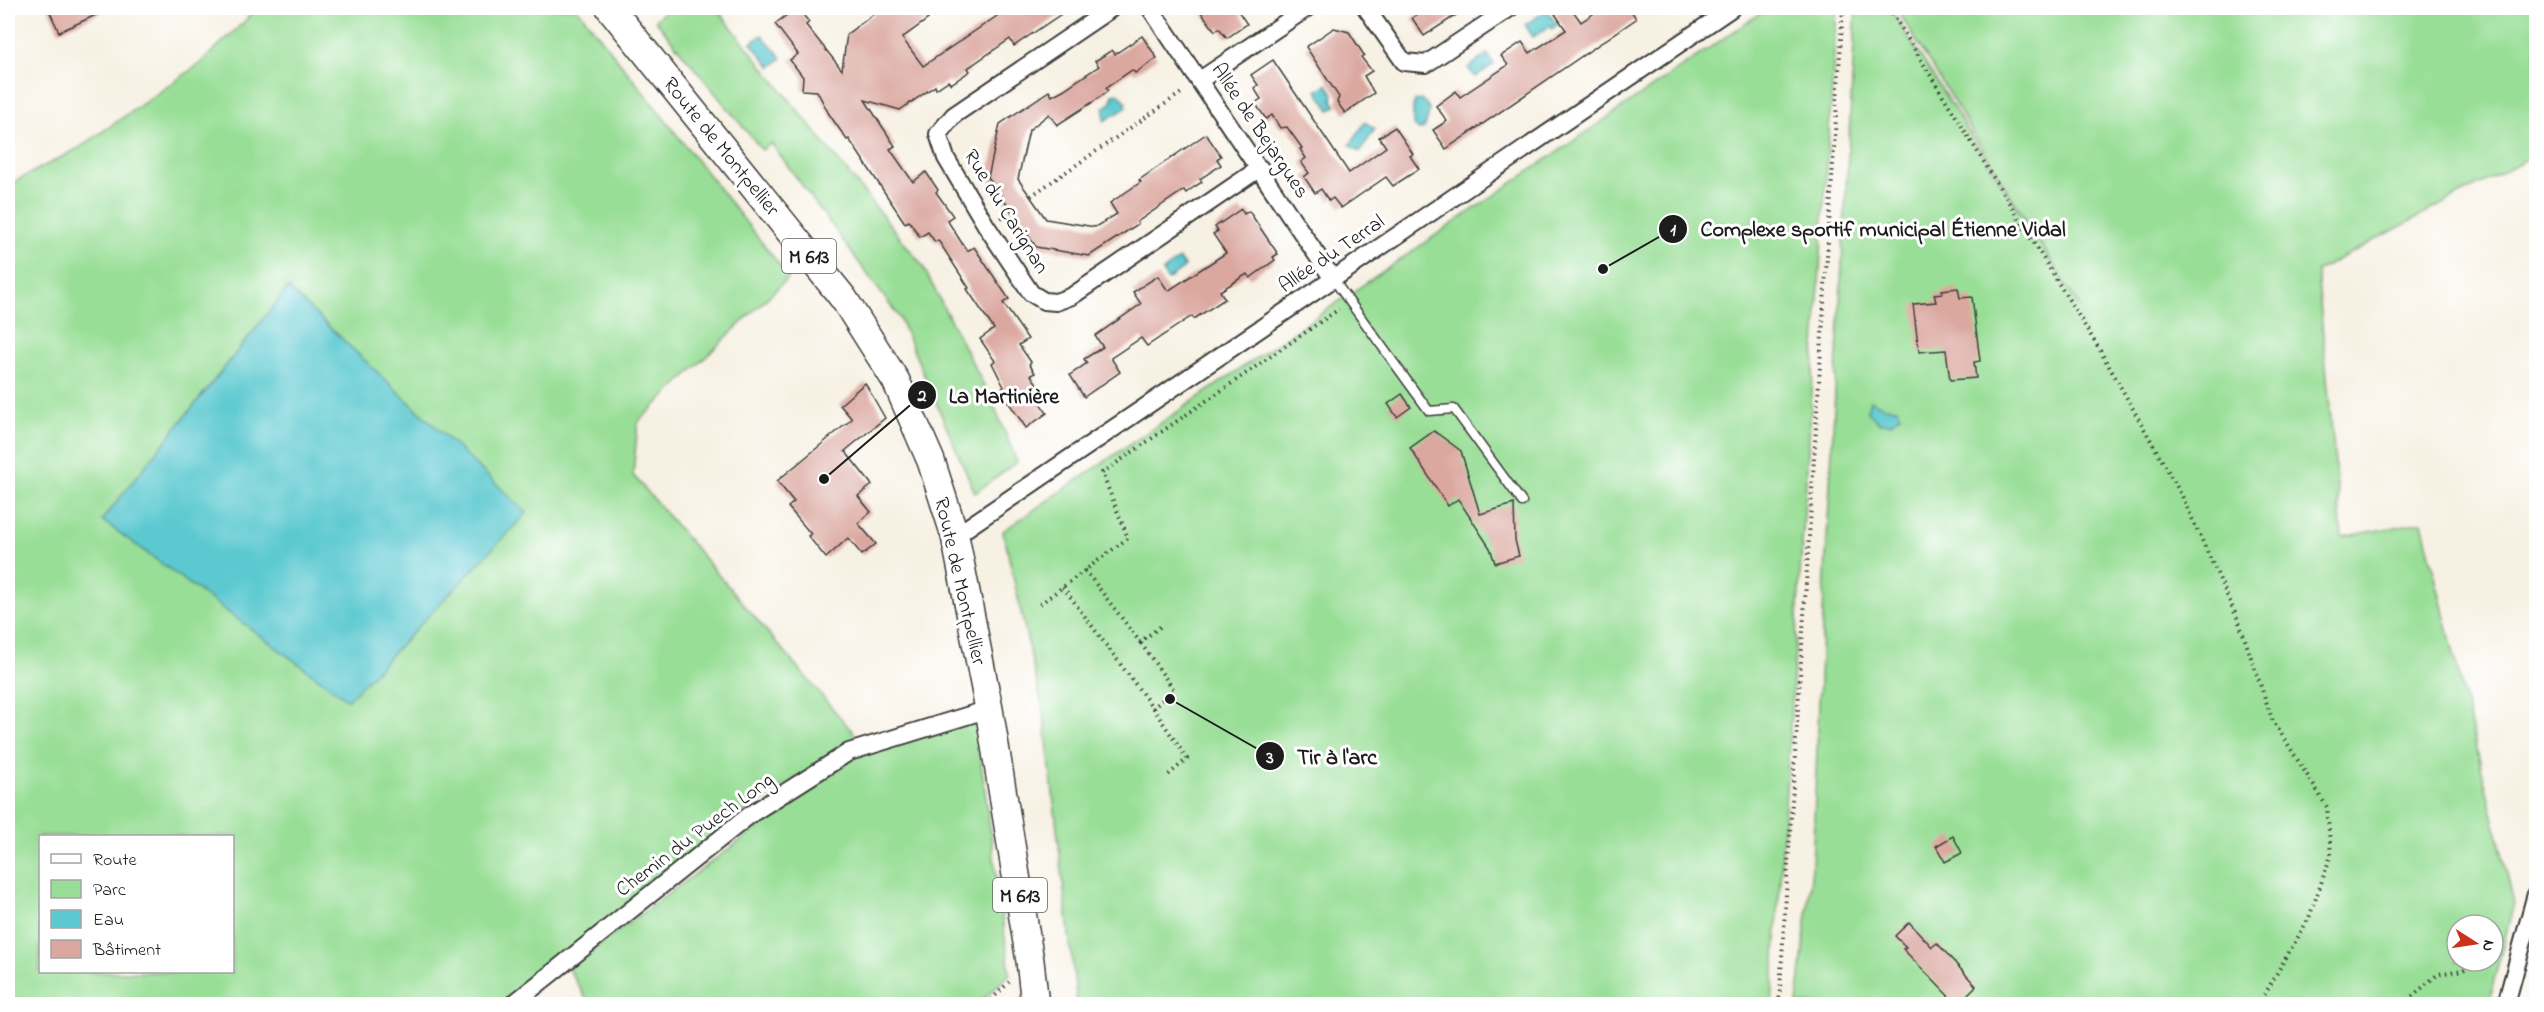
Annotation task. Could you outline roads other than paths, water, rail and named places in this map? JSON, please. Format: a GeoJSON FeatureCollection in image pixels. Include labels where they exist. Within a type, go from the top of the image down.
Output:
{"type":"FeatureCollection","features":[{"type":"Feature","properties":{"kind":"main road","name":"Route de Montpellier"},"geometry":{"type":"LineString","coordinates":[[610,8],[844,299],[896,381],[931,460],[955,536],[989,710],[1030,961],[1035,1005]]}},
{"type":"Feature","properties":{"kind":"street","name":"Rue du Carignan"},"geometry":{"type":"LineString","coordinates":[[1112,8],[954,115],[938,134],[946,158],[987,227],[1031,293],[1044,301],[1056,302],[1072,296],[1260,168]]}},
{"type":"Feature","properties":{"kind":"street","name":"Allée de Bejargues"},"geometry":{"type":"LineString","coordinates":[[1150,8],[1333,279]]}},
{"type":"Feature","properties":{"kind":"street"},"geometry":{"type":"LineString","coordinates":[[1200,80],[1307,8]]}},
{"type":"Feature","properties":{"kind":"street"},"geometry":{"type":"LineString","coordinates":[[1366,8],[1404,62],[1426,64],[1510,8]]}},
{"type":"Feature","properties":{"kind":"street","name":"Allée du Terral"},"geometry":{"type":"LineString","coordinates":[[955,536],[1732,8]]}},
{"type":"Feature","properties":{"kind":"street","name":"Chemin du Puech Long"},"geometry":{"type":"LineString","coordinates":[[513,1005],[751,814],[849,752],[989,710]]}},
{"type":"Feature","properties":{"kind":"street"},"geometry":{"type":"LineString","coordinates":[[2506,1005],[2536,894]]}},
{"type":"Feature","properties":{"kind":"lane"},"geometry":{"type":"LineString","coordinates":[[1333,279],[1430,411],[1454,409],[1522,502]]}},
{"type":"Feature","properties":{"kind":"water"},"geometry":{"type":"Polygon","coordinates":[[[1547,10],[1557,25],[1552,29],[1550,26],[1533,37],[1525,25],[1547,10]]]}},
{"type":"Feature","properties":{"kind":"water"},"geometry":{"type":"Polygon","coordinates":[[[762,35],[782,58],[771,67],[751,43],[762,35]]]}},
{"type":"Feature","properties":{"kind":"water"},"geometry":{"type":"Polygon","coordinates":[[[1487,54],[1494,64],[1475,77],[1468,68],[1487,54]]]}},
{"type":"Feature","properties":{"kind":"water"},"geometry":{"type":"Polygon","coordinates":[[[1327,84],[1336,106],[1330,110],[1317,91],[1327,84]]]}},
{"type":"Feature","properties":{"kind":"water"},"geometry":{"type":"Polygon","coordinates":[[[1118,93],[1126,102],[1126,108],[1104,121],[1104,108],[1111,103],[1113,94],[1118,93]]]}},
{"type":"Feature","properties":{"kind":"water"},"geometry":{"type":"Polygon","coordinates":[[[1421,100],[1428,106],[1429,113],[1424,128],[1419,130],[1413,125],[1413,106],[1415,101],[1421,100]]]}},
{"type":"Feature","properties":{"kind":"water"},"geometry":{"type":"Polygon","coordinates":[[[1365,122],[1375,129],[1360,152],[1350,145],[1365,122]]]}},
{"type":"Feature","properties":{"kind":"water"},"geometry":{"type":"Polygon","coordinates":[[[1179,259],[1185,267],[1168,280],[1162,272],[1179,259]]]}},
{"type":"Feature","properties":{"kind":"water"},"geometry":{"type":"Polygon","coordinates":[[[288,288],[527,513],[348,700],[102,520],[288,288]]]}},
{"type":"Feature","properties":{"kind":"water"},"geometry":{"type":"Polygon","coordinates":[[[1870,400],[1884,407],[1897,408],[1901,415],[1891,423],[1880,423],[1867,411],[1870,400]]]}},
{"type":"Feature","properties":{"kind":"place","name":"Complexe sportif municipal Étienne Vidal"},"geometry":{"type":"Point","coordinates":[1603,269]}},
{"type":"Feature","properties":{"kind":"place","name":"La Martinière"},"geometry":{"type":"Point","coordinates":[824,479]}},
{"type":"Feature","properties":{"kind":"place","name":"Tir à l'arc"},"geometry":{"type":"Point","coordinates":[1170,699]}}]}
